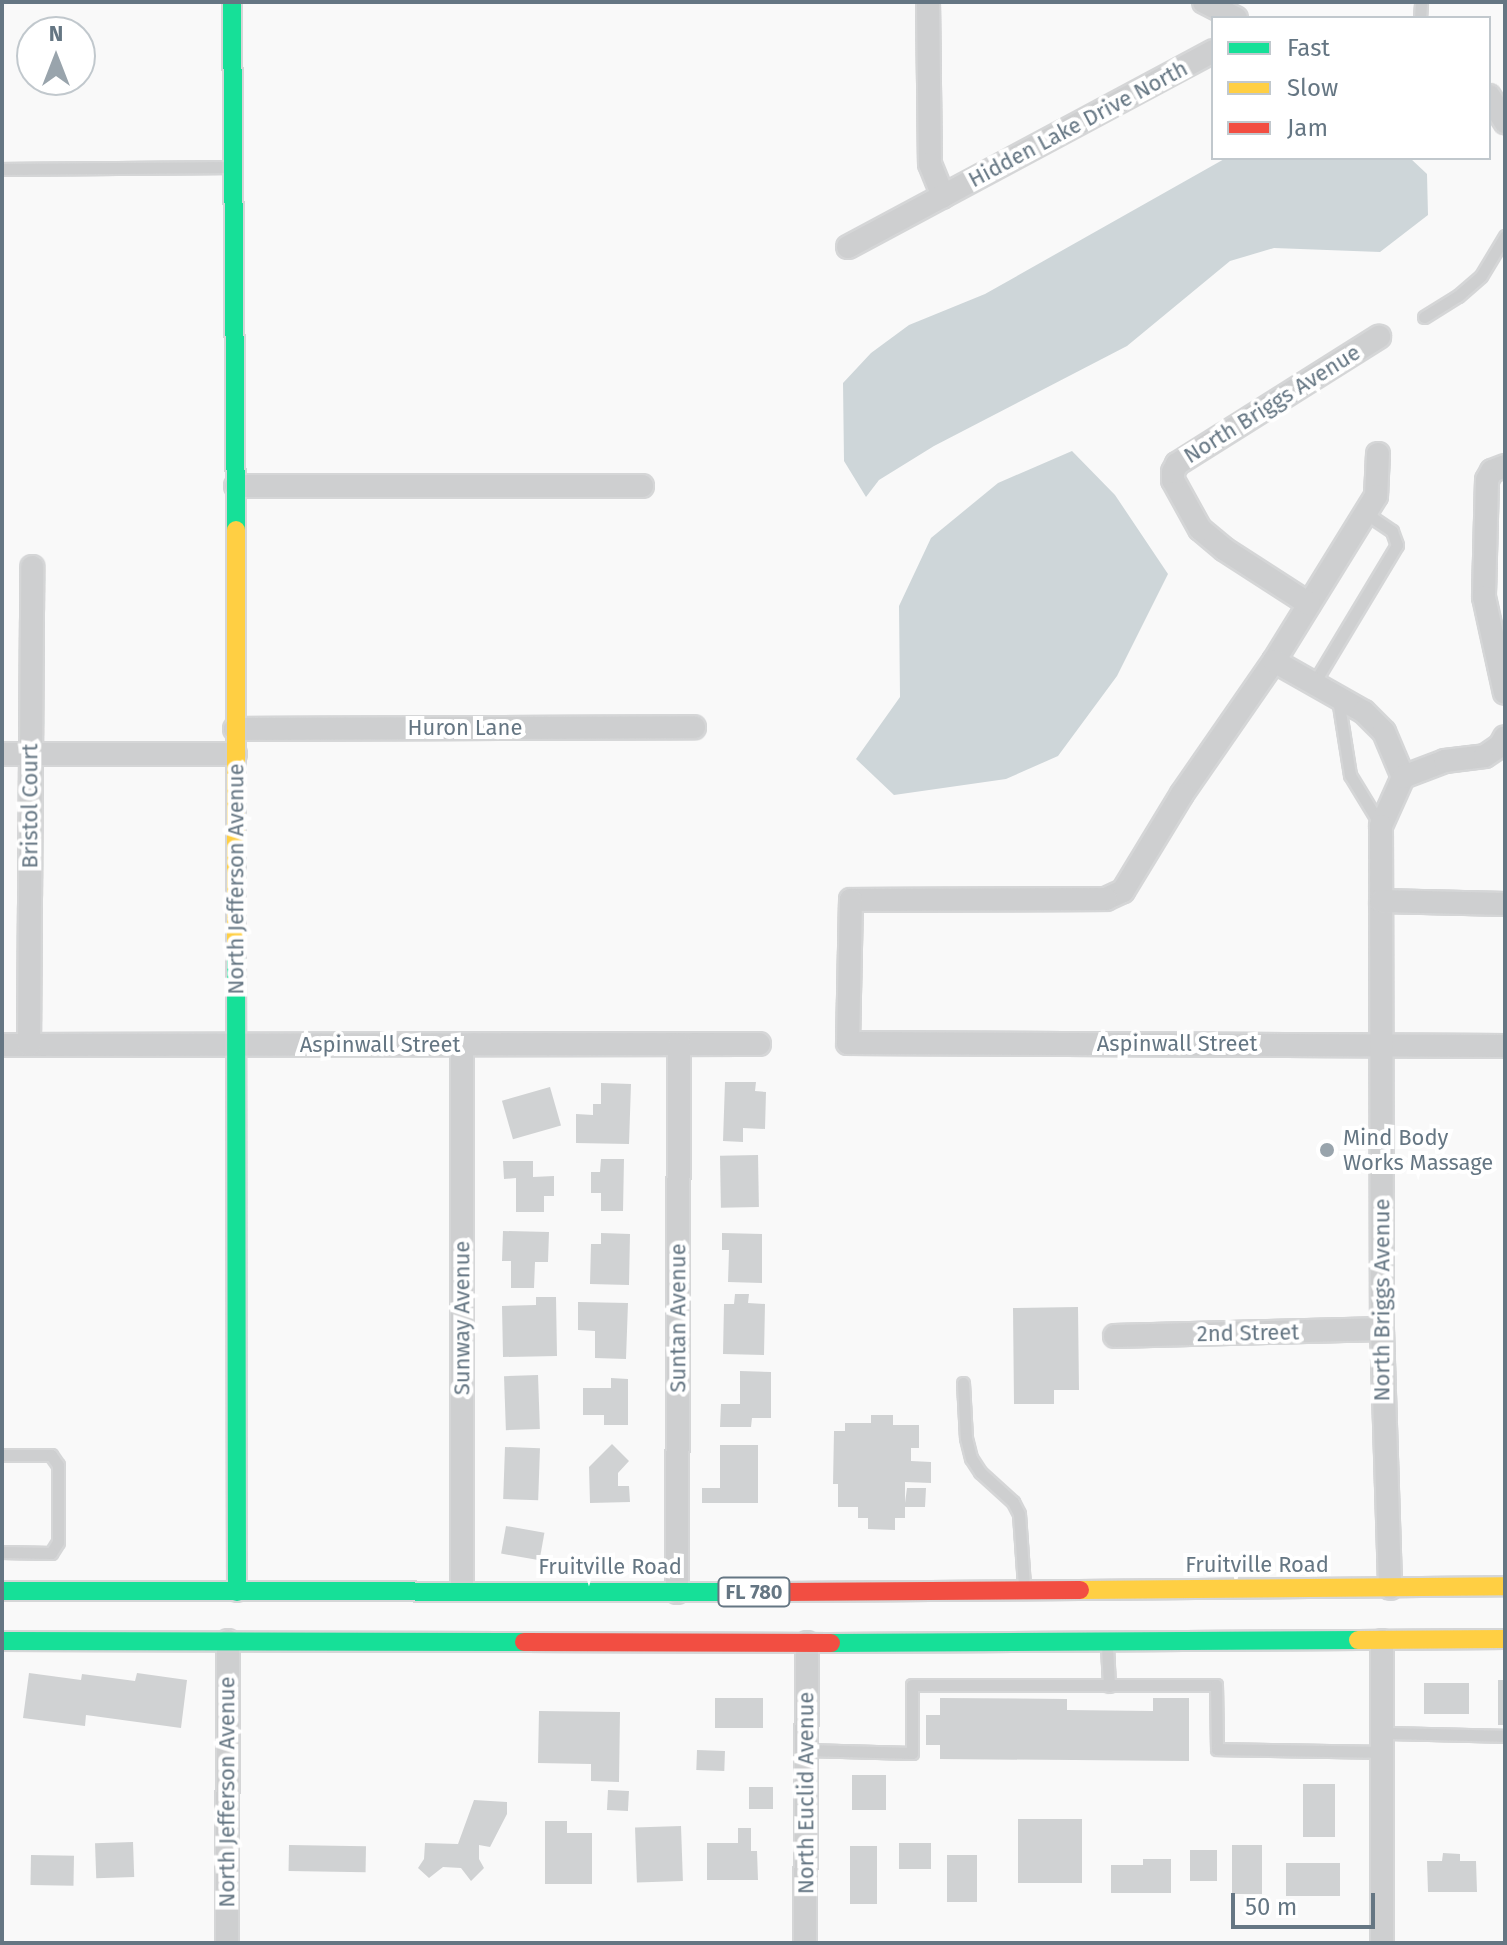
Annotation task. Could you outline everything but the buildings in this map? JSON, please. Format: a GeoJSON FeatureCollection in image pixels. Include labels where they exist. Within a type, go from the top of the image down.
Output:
{"type":"FeatureCollection","features":[{"type":"Feature","properties":{"kind":"main road","name":"North Jefferson Avenue"},"geometry":{"type":"LineString","coordinates":[[232,2],[236,486],[237,1592]]}},
{"type":"Feature","properties":{"kind":"main road","name":"Fruitville Road"},"geometry":{"type":"LineString","coordinates":[[2,1591],[1025,1590],[1383,1597],[1505,1586]]}},
{"type":"Feature","properties":{"kind":"main road"},"geometry":{"type":"LineString","coordinates":[[1275,1641],[1347,1622]]}},
{"type":"Feature","properties":{"kind":"main road"},"geometry":{"type":"LineString","coordinates":[[2,1641],[807,1643],[1505,1639]]}},
{"type":"Feature","properties":{"kind":"street"},"geometry":{"type":"LineString","coordinates":[[928,2],[930,164],[943,197]]}},
{"type":"Feature","properties":{"kind":"street"},"geometry":{"type":"LineString","coordinates":[[1204,2],[1232,16]]}},
{"type":"Feature","properties":{"kind":"street","name":"Hidden Lake Drive North"},"geometry":{"type":"LineString","coordinates":[[848,247],[1211,52]]}},
{"type":"Feature","properties":{"kind":"street"},"geometry":{"type":"LineString","coordinates":[[1491,99],[1505,122]]}},
{"type":"Feature","properties":{"kind":"street","name":"North Briggs Avenue"},"geometry":{"type":"LineString","coordinates":[[1309,604],[1224,549],[1200,529],[1173,480],[1173,472],[1177,464],[1379,337]]}},
{"type":"Feature","properties":{"kind":"street"},"geometry":{"type":"LineString","coordinates":[[1378,454],[1376,496],[1274,661],[1364,712],[1384,732],[1403,777],[1445,761],[1485,756],[1493,752],[1505,737]]}},
{"type":"Feature","properties":{"kind":"street"},"geometry":{"type":"LineString","coordinates":[[1499,469],[1485,501],[1484,597],[1505,693]]}},
{"type":"Feature","properties":{"kind":"street"},"geometry":{"type":"LineString","coordinates":[[236,486],[642,486]]}},
{"type":"Feature","properties":{"kind":"street","name":"Bristol Court"},"geometry":{"type":"LineString","coordinates":[[29,1045],[32,567]]}},
{"type":"Feature","properties":{"kind":"street","name":"Aspinwall Street"},"geometry":{"type":"LineString","coordinates":[[1274,661],[1182,794],[1123,891],[1115,896],[849,901],[848,1043],[1505,1046]]}},
{"type":"Feature","properties":{"kind":"street","name":"Huron Lane"},"geometry":{"type":"LineString","coordinates":[[235,729],[694,727]]}},
{"type":"Feature","properties":{"kind":"street"},"geometry":{"type":"LineString","coordinates":[[2,754],[235,754]]}},
{"type":"Feature","properties":{"kind":"street","name":"North Briggs Avenue"},"geometry":{"type":"LineString","coordinates":[[1383,1597],[1381,826],[1403,777]]}},
{"type":"Feature","properties":{"kind":"street"},"geometry":{"type":"LineString","coordinates":[[1381,901],[1505,904]]}},
{"type":"Feature","properties":{"kind":"street","name":"Suntan Avenue"},"geometry":{"type":"LineString","coordinates":[[677,1592],[679,1044]]}},
{"type":"Feature","properties":{"kind":"street","name":"Aspinwall Street"},"geometry":{"type":"LineString","coordinates":[[2,1045],[759,1044]]}},
{"type":"Feature","properties":{"kind":"street","name":"Sunway Avenue"},"geometry":{"type":"LineString","coordinates":[[462,1046],[462,1590]]}},
{"type":"Feature","properties":{"kind":"street","name":"2nd Street"},"geometry":{"type":"LineString","coordinates":[[1115,1336],[1382,1329]]}},
{"type":"Feature","properties":{"kind":"street","name":"North Jefferson Avenue"},"geometry":{"type":"LineString","coordinates":[[227,1943],[228,1641]]}},
{"type":"Feature","properties":{"kind":"street"},"geometry":{"type":"LineString","coordinates":[[1382,1641],[1382,1943]]}},
{"type":"Feature","properties":{"kind":"street","name":"North Euclid Avenue"},"geometry":{"type":"LineString","coordinates":[[805,1943],[807,1643]]}},
{"type":"Feature","properties":{"kind":"lane"},"geometry":{"type":"LineString","coordinates":[[2,169],[232,167]]}},
{"type":"Feature","properties":{"kind":"lane"},"geometry":{"type":"LineString","coordinates":[[1424,317],[1458,296],[1481,276],[1505,236]]}},
{"type":"Feature","properties":{"kind":"lane"},"geometry":{"type":"LineString","coordinates":[[1314,683],[1397,545],[1392,531],[1365,513]]}},
{"type":"Feature","properties":{"kind":"lane"},"geometry":{"type":"LineString","coordinates":[[1337,695],[1350,775],[1381,826]]}},
{"type":"Feature","properties":{"kind":"lane"},"geometry":{"type":"LineString","coordinates":[[963,1383],[966,1438],[971,1458],[1019,1514],[1025,1590]]}},
{"type":"Feature","properties":{"kind":"lane"},"geometry":{"type":"LineString","coordinates":[[2,1455],[51,1455],[58,1465],[58,1542],[51,1553],[2,1552]]}},
{"type":"Feature","properties":{"kind":"lane"},"geometry":{"type":"LineString","coordinates":[[1107,1642],[1109,1686]]}},
{"type":"Feature","properties":{"kind":"lane"},"geometry":{"type":"LineString","coordinates":[[806,1750],[912,1753],[912,1685],[1216,1685],[1217,1749],[1505,1736]]}},
{"type":"Feature","properties":{"kind":"shaded area"},"geometry":{"type":"Polygon","coordinates":[[[1222,160],[1412,160],[1427,174],[1428,215],[1380,252],[1274,248],[1230,261],[1127,346],[934,446],[879,480],[866,497],[844,461],[843,383],[871,353],[909,325],[985,294],[1222,160]]]}},
{"type":"Feature","properties":{"kind":"shaded area"},"geometry":{"type":"Polygon","coordinates":[[[1072,451],[1115,495],[1168,574],[1117,676],[1058,756],[1006,779],[894,795],[856,759],[900,697],[899,606],[931,538],[998,483],[1072,451]]]}},
{"type":"Feature","properties":{"kind":"traffic: fast"},"geometry":{"type":"LineString","coordinates":[[232,2],[236,530]]}},
{"type":"Feature","properties":{"kind":"traffic: fast"},"geometry":{"type":"LineString","coordinates":[[236,953],[237,1592]]}},
{"type":"Feature","properties":{"kind":"traffic: fast"},"geometry":{"type":"LineString","coordinates":[[2,1591],[781,1592]]}},
{"type":"Feature","properties":{"kind":"traffic: fast"},"geometry":{"type":"LineString","coordinates":[[831,1643],[1358,1640]]}},
{"type":"Feature","properties":{"kind":"traffic: fast"},"geometry":{"type":"LineString","coordinates":[[2,1641],[524,1642]]}},
{"type":"Feature","properties":{"kind":"traffic: slow"},"geometry":{"type":"LineString","coordinates":[[236,530],[236,953]]}},
{"type":"Feature","properties":{"kind":"traffic: slow"},"geometry":{"type":"LineString","coordinates":[[1080,1590],[1505,1586]]}},
{"type":"Feature","properties":{"kind":"traffic: slow"},"geometry":{"type":"LineString","coordinates":[[1358,1640],[1505,1639]]}},
{"type":"Feature","properties":{"kind":"traffic: jam"},"geometry":{"type":"LineString","coordinates":[[781,1592],[1080,1590]]}},
{"type":"Feature","properties":{"kind":"traffic: jam"},"geometry":{"type":"LineString","coordinates":[[524,1642],[831,1643]]}},
{"type":"Feature","properties":{"kind":"place","name":"Mind Body Works Massage"},"geometry":{"type":"Point","coordinates":[1327,1150]}}]}
